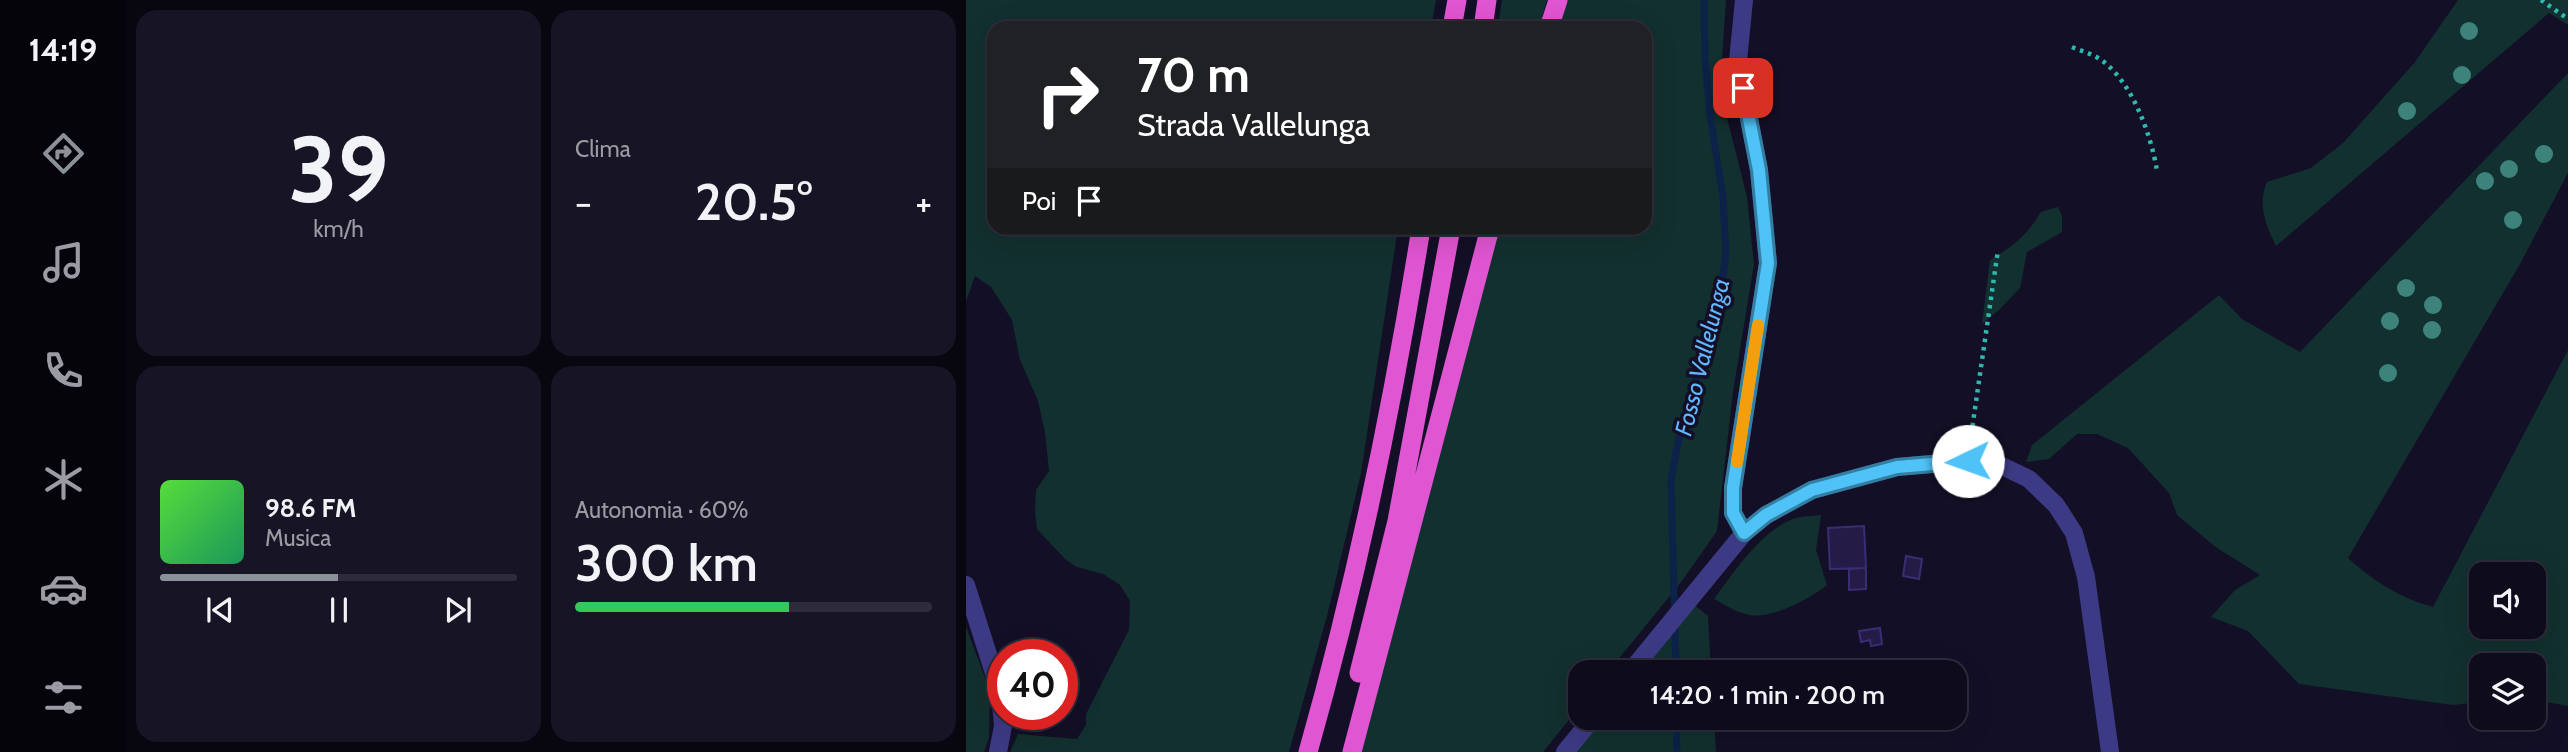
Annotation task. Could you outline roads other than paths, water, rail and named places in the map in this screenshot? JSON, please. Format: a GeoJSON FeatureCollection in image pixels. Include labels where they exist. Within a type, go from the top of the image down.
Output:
{"type":"FeatureCollection","features":[{"type":"Feature","properties":{"kind":"highway"},"geometry":{"type":"LineString","coordinates":[[1453,21],[1457,0]]}},
{"type":"Feature","properties":{"kind":"highway"},"geometry":{"type":"LineString","coordinates":[[1483,21],[1487,0]]}},
{"type":"Feature","properties":{"kind":"highway"},"geometry":{"type":"LineString","coordinates":[[1551,21],[1558,0]]}},
{"type":"Feature","properties":{"kind":"highway"},"geometry":{"type":"LineString","coordinates":[[1308,752],[1372,499],[1420,235]]}},
{"type":"Feature","properties":{"kind":"highway"},"geometry":{"type":"LineString","coordinates":[[1338,752],[1397,521],[1450,235]]}},
{"type":"Feature","properties":{"kind":"highway"},"geometry":{"type":"LineString","coordinates":[[1352,752],[1488,235]]}},
{"type":"Feature","properties":{"kind":"street"},"geometry":{"type":"LineString","coordinates":[[1744,0],[1738,61],[1759,170],[1768,263],[1733,488],[1733,513],[1744,533]]}},
{"type":"Feature","properties":{"kind":"street"},"geometry":{"type":"LineString","coordinates":[[1640,660],[1744,533],[1766,515],[1812,490],[1897,467],[1968,461],[1997,464],[2029,479],[2056,505],[2074,533],[2086,577],[2110,752]]}},
{"type":"Feature","properties":{"kind":"street"},"geometry":{"type":"LineString","coordinates":[[966,585],[1000,692],[1003,726],[998,752]]}},
{"type":"Feature","properties":{"kind":"street"},"geometry":{"type":"LineString","coordinates":[[1565,752],[1583,730]]}},
{"type":"Feature","properties":{"kind":"waterway","name":"Fosso Vallelunga"},"geometry":{"type":"LineString","coordinates":[[1676,660],[1671,480],[1681,428],[1720,298],[1726,253],[1723,197],[1710,115],[1705,59],[1704,0]]}},
{"type":"Feature","properties":{"kind":"waterway","name":"Fosso Vallelunga"},"geometry":{"type":"LineString","coordinates":[[1676,730],[1677,752]]}}]}
